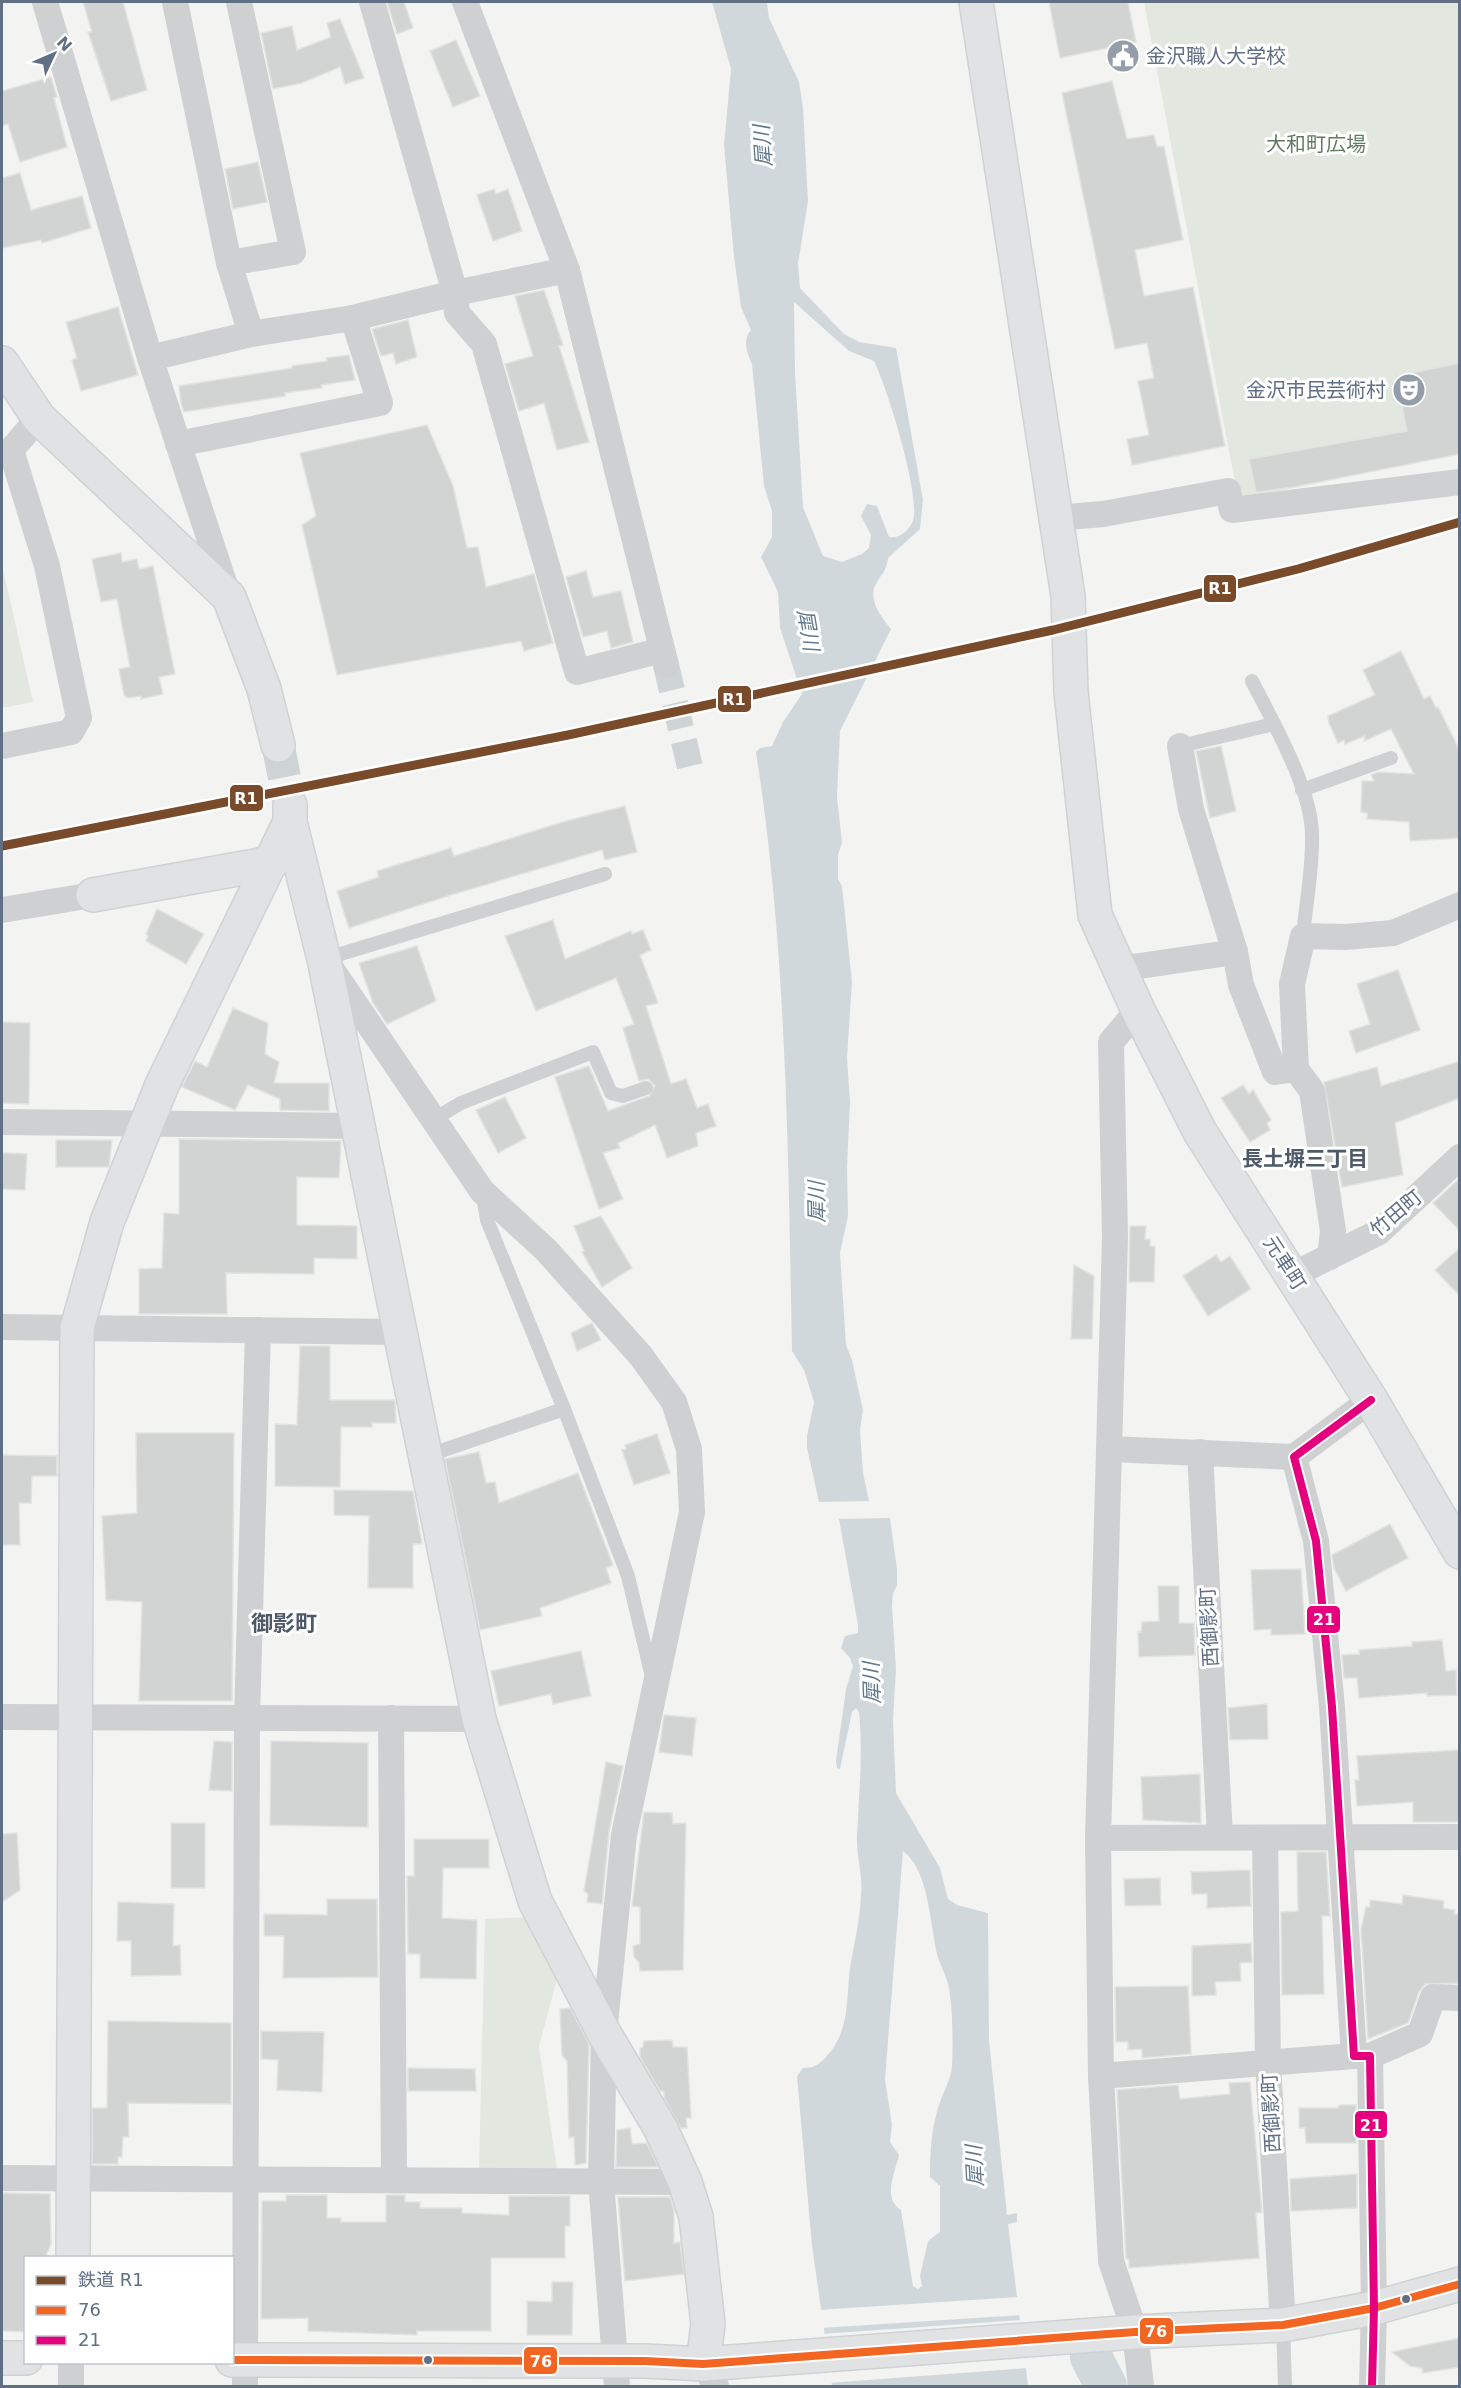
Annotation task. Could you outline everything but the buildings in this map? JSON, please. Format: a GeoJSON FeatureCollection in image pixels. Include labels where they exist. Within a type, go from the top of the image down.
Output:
{"type":"FeatureCollection","features":[{"type":"Feature","properties":{"kind":"street"},"geometry":{"type":"LineString","coordinates":[[45,2],[150,358],[229,597],[264,689],[278,745]]}},
{"type":"Feature","properties":{"kind":"street"},"geometry":{"type":"LineString","coordinates":[[175,2],[229,263],[251,334]]}},
{"type":"Feature","properties":{"kind":"street"},"geometry":{"type":"LineString","coordinates":[[229,263],[293,252],[239,2]]}},
{"type":"Feature","properties":{"kind":"street"},"geometry":{"type":"LineString","coordinates":[[372,2],[455,293],[457,313],[484,344],[577,672],[664,658],[567,270],[465,2]]}},
{"type":"Feature","properties":{"kind":"street","name":"元車町"},"geometry":{"type":"LineString","coordinates":[[976,2],[1068,596],[1071,692],[1095,915],[1138,1010],[1200,1132],[1293,1275],[1457,1538]]}},
{"type":"Feature","properties":{"kind":"street"},"geometry":{"type":"LineString","coordinates":[[150,358],[251,334],[353,318],[455,293],[567,270]]}},
{"type":"Feature","properties":{"kind":"street"},"geometry":{"type":"LineString","coordinates":[[178,444],[380,403],[353,318]]}},
{"type":"Feature","properties":{"kind":"street"},"geometry":{"type":"LineString","coordinates":[[2,363],[39,418],[229,597]]}},
{"type":"Feature","properties":{"kind":"street"},"geometry":{"type":"LineString","coordinates":[[2,746],[71,732],[79,718],[47,566],[11,450],[39,418]]}},
{"type":"Feature","properties":{"kind":"street"},"geometry":{"type":"LineString","coordinates":[[1056,518],[1103,514],[1228,490],[1232,510],[1460,482]]}},
{"type":"Feature","properties":{"kind":"street"},"geometry":{"type":"LineString","coordinates":[[1180,746],[1191,809],[1235,952],[1241,985],[1275,1072],[1296,1069]]}},
{"type":"Feature","properties":{"kind":"street"},"geometry":{"type":"LineString","coordinates":[[74,2256],[77,1328],[107,1222],[149,1123],[162,1085],[193,1017],[271,863],[290,813],[324,959],[398,1332],[479,1719],[535,1901],[604,2033],[661,2129],[685,2182],[696,2217],[708,2324],[709,2375]]}},
{"type":"Feature","properties":{"kind":"street"},"geometry":{"type":"LineString","coordinates":[[2,910],[271,863]]}},
{"type":"Feature","properties":{"kind":"street"},"geometry":{"type":"LineString","coordinates":[[1330,1257],[1333,1231],[1312,1091],[1296,1069],[1292,984],[1303,936],[1346,937],[1393,933],[1460,905]]}},
{"type":"Feature","properties":{"kind":"street"},"geometry":{"type":"LineString","coordinates":[[1119,969],[1235,952]]}},
{"type":"Feature","properties":{"kind":"street"},"geometry":{"type":"LineString","coordinates":[[324,959],[482,1191],[546,1250],[641,1356],[675,1402],[689,1449],[692,1512],[624,1835],[604,2033],[601,2181],[615,2374]]}},
{"type":"Feature","properties":{"kind":"street"},"geometry":{"type":"LineString","coordinates":[[1138,1010],[1111,1042],[1115,1238],[1098,1839],[1101,2076],[1111,2261],[1125,2333],[1141,2386]]}},
{"type":"Feature","properties":{"kind":"street"},"geometry":{"type":"LineString","coordinates":[[2,1122],[357,1126]]}},
{"type":"Feature","properties":{"kind":"street","name":"竹田町"},"geometry":{"type":"LineString","coordinates":[[1293,1275],[1379,1232],[1460,1157]]}},
{"type":"Feature","properties":{"kind":"street"},"geometry":{"type":"LineString","coordinates":[[2,1327],[398,1332]]}},
{"type":"Feature","properties":{"kind":"street"},"geometry":{"type":"LineString","coordinates":[[258,1330],[247,1718],[246,2179],[241,2369],[709,2375],[737,2362],[1125,2333],[1283,2325],[1374,2308],[1460,2284]]}},
{"type":"Feature","properties":{"kind":"street"},"geometry":{"type":"LineString","coordinates":[[1109,1449],[1294,1456],[1371,1400]]}},
{"type":"Feature","properties":{"kind":"street","name":"西御影町"},"geometry":{"type":"LineString","coordinates":[[1200,1452],[1220,1837]]}},
{"type":"Feature","properties":{"kind":"street"},"geometry":{"type":"LineString","coordinates":[[1294,1456],[1316,1541],[1362,2056],[1374,2308],[1372,2386]]}},
{"type":"Feature","properties":{"kind":"street"},"geometry":{"type":"LineString","coordinates":[[2,1716],[479,1719]]}},
{"type":"Feature","properties":{"kind":"street"},"geometry":{"type":"LineString","coordinates":[[391,1718],[394,2180]]}},
{"type":"Feature","properties":{"kind":"street"},"geometry":{"type":"LineString","coordinates":[[1098,1839],[1460,1837]]}},
{"type":"Feature","properties":{"kind":"street","name":"西御影町"},"geometry":{"type":"LineString","coordinates":[[1264,1838],[1268,2063],[1283,2325]]}},
{"type":"Feature","properties":{"kind":"street"},"geometry":{"type":"LineString","coordinates":[[1101,2076],[1362,2056],[1420,2034],[1433,1997],[1460,1998]]}},
{"type":"Feature","properties":{"kind":"street"},"geometry":{"type":"LineString","coordinates":[[2,2178],[685,2182]]}},
{"type":"Feature","properties":{"kind":"street"},"geometry":{"type":"LineString","coordinates":[[2,2358],[24,2358]]}},
{"type":"Feature","properties":{"kind":"street"},"geometry":{"type":"LineString","coordinates":[[71,2364],[71,2386]]}},
{"type":"Feature","properties":{"kind":"lane"},"geometry":{"type":"LineString","coordinates":[[1252,681],[1274,724],[1302,790],[1312,834],[1303,936]]}},
{"type":"Feature","properties":{"kind":"lane"},"geometry":{"type":"LineString","coordinates":[[1180,746],[1274,724]]}},
{"type":"Feature","properties":{"kind":"lane"},"geometry":{"type":"LineString","coordinates":[[1302,790],[1390,758]]}},
{"type":"Feature","properties":{"kind":"lane"},"geometry":{"type":"LineString","coordinates":[[324,959],[605,874]]}},
{"type":"Feature","properties":{"kind":"lane"},"geometry":{"type":"LineString","coordinates":[[434,1119],[461,1103],[594,1052],[611,1092],[623,1096],[646,1088]]}},
{"type":"Feature","properties":{"kind":"lane"},"geometry":{"type":"LineString","coordinates":[[482,1191],[487,1220],[564,1409],[628,1576],[655,1691]]}},
{"type":"Feature","properties":{"kind":"lane"},"geometry":{"type":"LineString","coordinates":[[424,1457],[564,1409]]}},
{"type":"Feature","properties":{"kind":"lane","name":"西御影町"},"geometry":{"type":"LineString","coordinates":[[1283,2325],[1285,2386]]}},
{"type":"Feature","properties":{"kind":"green space","name":"大和町広場"},"geometry":{"type":"Polygon","coordinates":[[[1144,2],[1459,2],[1459,452],[1244,499],[1237,493],[1144,2]]]}},
{"type":"Feature","properties":{"kind":"green space"},"geometry":{"type":"Polygon","coordinates":[[[2,565],[33,702],[2,708],[2,565]]]}},
{"type":"Feature","properties":{"kind":"green space"},"geometry":{"type":"Polygon","coordinates":[[[527,1917],[559,1972],[539,2046],[557,2170],[479,2171],[485,1919],[527,1917]]]}},
{"type":"Feature","properties":{"kind":"water"},"geometry":{"type":"Polygon","coordinates":[[[712,2],[767,3],[769,18],[799,82],[803,108],[808,201],[798,264],[800,288],[844,334],[859,342],[896,348],[923,500],[920,529],[888,558],[885,569],[876,584],[874,602],[891,629],[840,731],[837,797],[842,842],[838,855],[838,879],[842,886],[852,982],[847,1058],[850,1102],[847,1167],[848,1216],[840,1253],[846,1345],[852,1360],[863,1410],[860,1429],[863,1473],[869,1501],[890,1518],[897,1569],[897,1586],[893,1593],[892,1605],[896,1669],[893,1720],[896,1793],[940,1868],[948,1899],[957,1905],[988,1913],[989,2040],[1007,2215],[1017,2213],[1017,2222],[1008,2224],[1028,2386],[832,2386],[812,2246],[797,2076],[803,2068],[813,2067],[823,2060],[834,2046],[844,2024],[846,2012],[861,1888],[857,1835],[861,1743],[859,1712],[856,1708],[852,1712],[840,1769],[837,1768],[836,1761],[846,1689],[853,1666],[850,1658],[841,1648],[845,1636],[858,1633],[858,1625],[839,1519],[819,1502],[807,1448],[807,1436],[814,1402],[804,1370],[792,1351],[787,1126],[780,976],[766,826],[756,752],[760,748],[772,746],[783,722],[802,694],[780,628],[778,592],[761,557],[772,537],[772,511],[764,486],[752,364],[746,347],[751,330],[741,307],[734,257],[724,145],[731,69],[712,2]],[[794,302],[795,372],[803,507],[823,556],[842,562],[862,554],[869,548],[871,535],[861,516],[867,504],[877,506],[889,537],[898,536],[909,528],[914,515],[911,482],[894,415],[874,361],[849,351],[794,302]],[[903,1851],[885,2079],[892,2125],[890,2142],[899,2155],[891,2185],[892,2199],[901,2210],[913,2286],[918,2289],[922,2286],[920,2276],[928,2241],[940,2232],[940,2186],[930,2177],[931,2150],[936,2114],[951,2071],[952,2025],[948,1984],[935,1946],[924,1886],[912,1860],[903,1851]]]}},
{"type":"Feature","properties":{"kind":"pier"},"geometry":{"type":"Polygon","coordinates":[[[874,1501],[893,1518],[834,1519],[816,1502],[874,1501]]]}},
{"type":"Feature","properties":{"kind":"pier"},"geometry":{"type":"Polygon","coordinates":[[[1018,2297],[1020,2315],[820,2328],[818,2310],[1018,2297]]]}},
{"type":"Feature","properties":{"kind":"pier"},"geometry":{"type":"Polygon","coordinates":[[[1021,2320],[1028,2368],[828,2383],[821,2334],[1021,2320]]]}},
{"type":"Feature","properties":{"kind":"waterway","name":"犀川"},"geometry":{"type":"LineString","coordinates":[[1091,2357],[1106,2386]]}},
{"type":"Feature","properties":{"kind":"tunnel"},"geometry":{"type":"LineString","coordinates":[[666,665],[690,767]]}},
{"type":"Feature","properties":{"kind":"tunnel"},"geometry":{"type":"LineString","coordinates":[[278,745],[290,805]]}},
{"type":"Feature","properties":{"kind":"rail line","name":"R1"},"geometry":{"type":"LineString","coordinates":[[2,846],[568,735],[1053,630],[1298,569],[1460,522]]}},
{"type":"Feature","properties":{"kind":"transit line","name":"21"},"geometry":{"type":"LineString","coordinates":[[1371,1400],[1294,1457],[1316,1541],[1332,1707],[1354,2056],[1370,2056],[1374,2308],[1372,2386]]}},
{"type":"Feature","properties":{"kind":"transit line","name":"76"},"geometry":{"type":"LineString","coordinates":[[234,2360],[645,2361],[703,2364],[1135,2332],[1283,2325],[1374,2308],[1460,2284]]}},
{"type":"Feature","properties":{"kind":"place","name":"金沢職人大学校"},"geometry":{"type":"Point","coordinates":[1123,56]}},
{"type":"Feature","properties":{"kind":"place","name":"金沢市民芸術村"},"geometry":{"type":"Point","coordinates":[1409,390]}},
{"type":"Feature","properties":{"kind":"district","name":"長土塀三丁目"},"geometry":{"type":"Point","coordinates":[1305,1159]}},
{"type":"Feature","properties":{"kind":"district","name":"御影町"},"geometry":{"type":"Point","coordinates":[284,1623]}}]}
